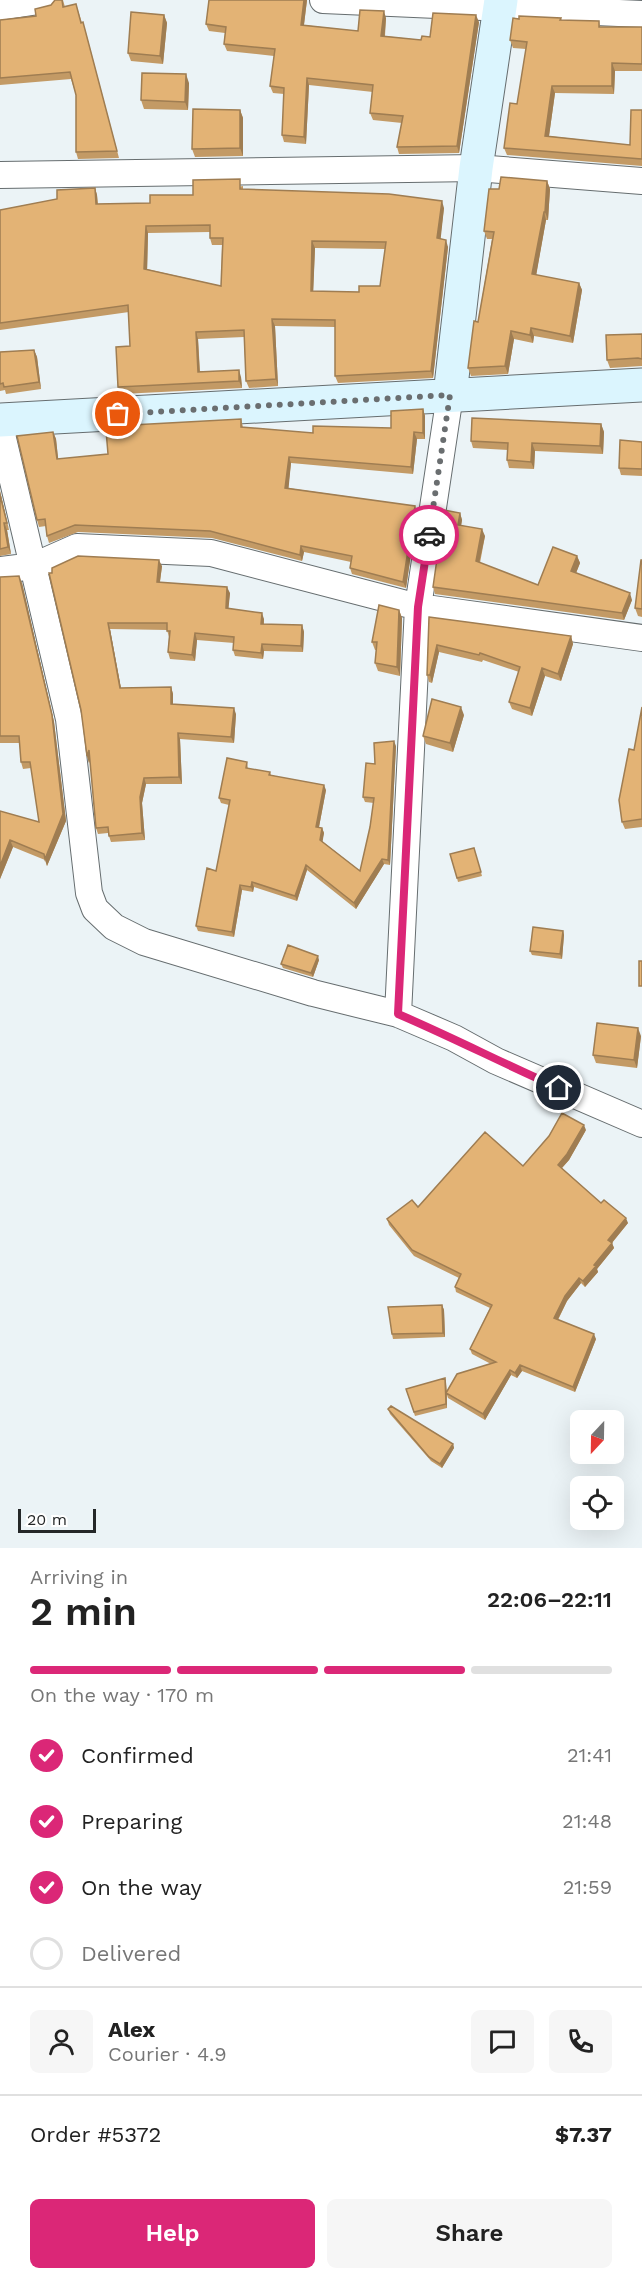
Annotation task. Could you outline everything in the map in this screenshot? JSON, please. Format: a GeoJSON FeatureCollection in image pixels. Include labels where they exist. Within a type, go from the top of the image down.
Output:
{"type":"FeatureCollection","features":[{"type":"Feature","properties":{"kind":"main road"},"geometry":{"type":"LineString","coordinates":[[450,395],[476,168],[501,4]]}},
{"type":"Feature","properties":{"kind":"main road"},"geometry":{"type":"LineString","coordinates":[[0,420],[642,385]]}},
{"type":"Feature","properties":{"kind":"street"},"geometry":{"type":"LineString","coordinates":[[0,7],[45,0]]}},
{"type":"Feature","properties":{"kind":"street"},"geometry":{"type":"LineString","coordinates":[[323,0],[501,4],[642,14]]}},
{"type":"Feature","properties":{"kind":"street"},"geometry":{"type":"LineString","coordinates":[[0,175],[476,168],[642,181]]}},
{"type":"Feature","properties":{"kind":"street"},"geometry":{"type":"LineString","coordinates":[[398,1014],[418,607],[450,395]]}},
{"type":"Feature","properties":{"kind":"street"},"geometry":{"type":"LineString","coordinates":[[0,426],[69,719],[89,893],[95,909],[114,927],[144,942],[313,993],[398,1014],[454,1038],[496,1061],[642,1124]]}},
{"type":"Feature","properties":{"kind":"street"},"geometry":{"type":"LineString","coordinates":[[0,570],[34,566],[77,547],[211,553],[418,607],[642,638]]}},
{"type":"Feature","properties":{"kind":"building"},"geometry":{"type":"Polygon","coordinates":[[[55,0],[62,0],[63,7],[76,4],[81,23],[83,22],[117,151],[76,152],[76,95],[70,72],[0,78],[0,20],[36,16],[35,9],[51,5],[55,0]]]}},
{"type":"Feature","properties":{"kind":"building"},"geometry":{"type":"Polygon","coordinates":[[[209,0],[304,0],[301,25],[358,31],[360,10],[384,11],[381,36],[421,40],[422,36],[430,37],[433,13],[476,15],[457,146],[397,147],[403,116],[370,113],[373,85],[307,78],[304,137],[282,135],[284,88],[270,86],[275,49],[224,44],[226,27],[206,24],[209,0]]]}},
{"type":"Feature","properties":{"kind":"building"},"geometry":{"type":"Polygon","coordinates":[[[131,12],[164,15],[160,56],[128,53],[131,12]]]}},
{"type":"Feature","properties":{"kind":"building"},"geometry":{"type":"Polygon","coordinates":[[[519,16],[599,21],[599,27],[642,27],[642,64],[612,63],[612,86],[552,86],[545,136],[630,145],[631,110],[642,110],[642,159],[504,148],[510,103],[517,104],[527,42],[510,40],[513,18],[519,19],[519,16]]]}},
{"type":"Feature","properties":{"kind":"building"},"geometry":{"type":"Polygon","coordinates":[[[142,73],[186,74],[185,102],[141,100],[142,73]]]}},
{"type":"Feature","properties":{"kind":"building"},"geometry":{"type":"Polygon","coordinates":[[[193,109],[240,110],[240,148],[192,149],[193,109]]]}},
{"type":"Feature","properties":{"kind":"building"},"geometry":{"type":"Polygon","coordinates":[[[501,177],[547,181],[545,212],[532,274],[579,283],[570,336],[531,328],[530,335],[511,331],[505,366],[468,368],[474,321],[478,322],[494,232],[484,231],[489,189],[499,189],[501,177]]]}},
{"type":"Feature","properties":{"kind":"building"},"geometry":{"type":"Polygon","coordinates":[[[240,179],[240,189],[389,194],[442,201],[437,238],[446,240],[431,371],[335,376],[335,320],[272,319],[276,379],[246,381],[244,330],[196,332],[198,372],[239,370],[239,381],[118,387],[116,347],[130,346],[128,305],[0,323],[0,210],[57,199],[57,190],[95,188],[96,204],[150,203],[150,195],[193,195],[193,180],[240,179]],[[210,225],[146,226],[144,269],[221,286],[223,238],[210,238],[210,225]],[[312,241],[311,291],[359,292],[359,286],[380,286],[386,242],[312,241]]]}},
{"type":"Feature","properties":{"kind":"building"},"geometry":{"type":"Polygon","coordinates":[[[642,334],[642,359],[607,360],[606,335],[642,334]]]}},
{"type":"Feature","properties":{"kind":"building"},"geometry":{"type":"Polygon","coordinates":[[[34,350],[39,382],[4,387],[3,383],[0,384],[0,352],[34,350]]]}},
{"type":"Feature","properties":{"kind":"building"},"geometry":{"type":"Polygon","coordinates":[[[423,409],[423,433],[414,432],[411,467],[289,457],[285,488],[415,506],[403,582],[350,568],[352,556],[301,546],[300,555],[210,531],[75,525],[47,536],[45,519],[37,520],[17,436],[53,432],[57,459],[108,454],[106,430],[132,428],[132,425],[241,419],[241,427],[313,433],[313,426],[391,428],[391,411],[423,409]]]}},
{"type":"Feature","properties":{"kind":"building"},"geometry":{"type":"Polygon","coordinates":[[[472,418],[601,424],[600,446],[532,443],[531,462],[507,460],[508,443],[471,441],[472,418]]]}},
{"type":"Feature","properties":{"kind":"building"},"geometry":{"type":"Polygon","coordinates":[[[620,440],[642,442],[642,469],[619,468],[620,440]]]}},
{"type":"Feature","properties":{"kind":"building"},"geometry":{"type":"Polygon","coordinates":[[[0,495],[7,523],[4,523],[8,547],[0,549],[0,495]]]}},
{"type":"Feature","properties":{"kind":"building"},"geometry":{"type":"Polygon","coordinates":[[[444,510],[460,513],[458,525],[482,529],[476,561],[538,585],[553,547],[577,556],[571,571],[630,593],[622,613],[433,587],[444,510]]]}},
{"type":"Feature","properties":{"kind":"building"},"geometry":{"type":"Polygon","coordinates":[[[78,556],[159,560],[157,582],[227,587],[226,608],[262,613],[261,624],[302,625],[301,646],[262,644],[261,653],[233,650],[234,637],[195,633],[192,655],[168,652],[170,631],[167,631],[167,623],[108,623],[120,688],[171,687],[171,704],[234,708],[231,737],[178,733],[179,777],[144,778],[140,797],[142,833],[109,836],[108,827],[96,828],[89,750],[87,756],[81,710],[49,573],[52,573],[52,568],[78,556]]]}},
{"type":"Feature","properties":{"kind":"building"},"geometry":{"type":"Polygon","coordinates":[[[642,560],[642,609],[635,608],[642,560]]]}},
{"type":"Feature","properties":{"kind":"building"},"geometry":{"type":"Polygon","coordinates":[[[19,576],[52,715],[63,814],[45,859],[44,854],[10,840],[0,866],[0,811],[39,822],[30,762],[21,762],[19,736],[0,736],[0,577],[19,576]]]}},
{"type":"Feature","properties":{"kind":"building"},"geometry":{"type":"Polygon","coordinates":[[[379,605],[399,610],[397,667],[375,663],[377,642],[372,642],[379,605]]]}},
{"type":"Feature","properties":{"kind":"building"},"geometry":{"type":"Polygon","coordinates":[[[429,617],[571,636],[558,674],[542,668],[530,708],[509,702],[520,667],[480,653],[479,655],[437,645],[430,675],[427,675],[429,617]]]}},
{"type":"Feature","properties":{"kind":"building"},"geometry":{"type":"Polygon","coordinates":[[[432,699],[461,707],[450,743],[423,736],[432,699]]]}},
{"type":"Feature","properties":{"kind":"building"},"geometry":{"type":"Polygon","coordinates":[[[642,707],[642,819],[622,822],[619,800],[629,749],[634,750],[642,707]]]}},
{"type":"Feature","properties":{"kind":"building"},"geometry":{"type":"Polygon","coordinates":[[[394,741],[388,860],[382,859],[354,903],[306,865],[295,896],[252,882],[251,887],[240,885],[232,932],[196,926],[207,868],[216,871],[230,800],[219,798],[227,758],[247,762],[246,768],[270,772],[269,775],[324,785],[316,827],[322,828],[320,840],[360,871],[374,798],[363,797],[366,763],[375,764],[374,743],[394,741]]]}},
{"type":"Feature","properties":{"kind":"building"},"geometry":{"type":"Polygon","coordinates":[[[474,848],[481,872],[457,878],[450,854],[474,848]]]}},
{"type":"Feature","properties":{"kind":"building"},"geometry":{"type":"Polygon","coordinates":[[[533,927],[563,931],[560,954],[530,951],[533,927]]]}},
{"type":"Feature","properties":{"kind":"building"},"geometry":{"type":"Polygon","coordinates":[[[288,945],[318,956],[311,973],[281,964],[288,945]]]}},
{"type":"Feature","properties":{"kind":"building"},"geometry":{"type":"Polygon","coordinates":[[[639,961],[642,961],[642,986],[639,986],[639,961]]]}},
{"type":"Feature","properties":{"kind":"building"},"geometry":{"type":"Polygon","coordinates":[[[597,1023],[638,1028],[634,1060],[593,1055],[597,1023]]]}},
{"type":"Feature","properties":{"kind":"building"},"geometry":{"type":"Polygon","coordinates":[[[562,1113],[584,1125],[558,1165],[601,1203],[604,1200],[626,1218],[608,1240],[612,1243],[594,1265],[596,1266],[583,1281],[579,1278],[565,1296],[554,1318],[594,1334],[573,1387],[520,1365],[515,1373],[510,1370],[483,1414],[446,1393],[457,1374],[496,1362],[470,1349],[492,1305],[455,1287],[461,1274],[412,1250],[387,1219],[412,1200],[418,1207],[485,1132],[523,1166],[549,1136],[562,1113]]]}},
{"type":"Feature","properties":{"kind":"building"},"geometry":{"type":"Polygon","coordinates":[[[442,1305],[443,1333],[392,1334],[388,1307],[442,1305]]]}},
{"type":"Feature","properties":{"kind":"building"},"geometry":{"type":"Polygon","coordinates":[[[445,1378],[446,1404],[414,1412],[406,1389],[445,1378]]]}},
{"type":"Feature","properties":{"kind":"building"},"geometry":{"type":"Polygon","coordinates":[[[391,1406],[453,1444],[440,1464],[429,1457],[388,1409],[391,1406]]]}},
{"type":"Feature","properties":{"kind":"way so far"},"geometry":{"type":"LineString","coordinates":[[118,414],[450,395],[429,535]]}},
{"type":"Feature","properties":{"kind":"route"},"geometry":{"type":"LineString","coordinates":[[429,535],[418,607],[398,1014],[559,1088]]}}]}
